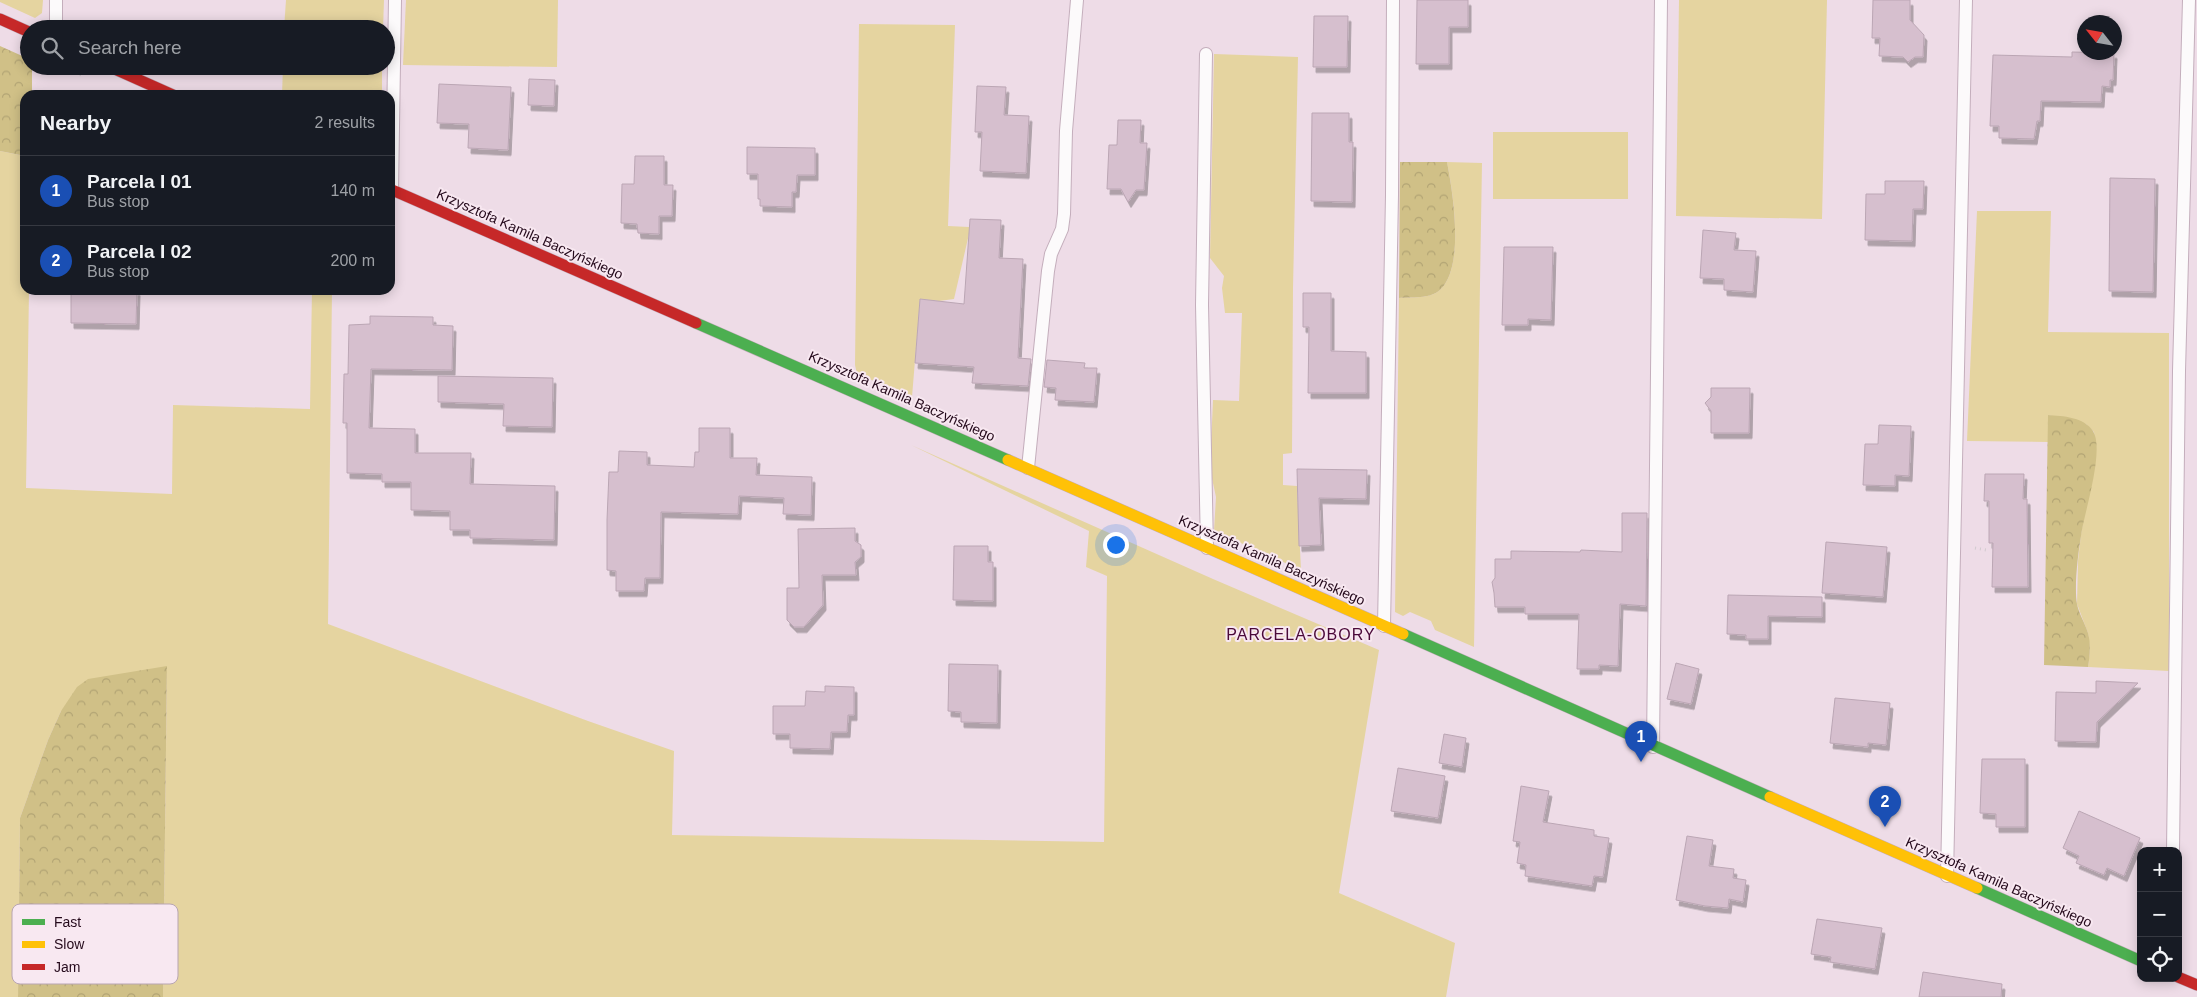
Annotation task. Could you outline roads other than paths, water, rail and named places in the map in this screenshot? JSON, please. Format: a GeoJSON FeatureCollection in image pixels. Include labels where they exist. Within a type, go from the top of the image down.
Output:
{"type":"FeatureCollection","features":[{"type":"Feature","properties":{"kind":"street"},"geometry":{"type":"LineString","coordinates":[[0,19],[20,28]]}},
{"type":"Feature","properties":{"kind":"street"},"geometry":{"type":"LineString","coordinates":[[128,75],[162,90]]}},
{"type":"Feature","properties":{"kind":"street","name":"Krzysztofa Kamila Baczyńskiego"},"geometry":{"type":"LineString","coordinates":[[395,192],[1028,468],[1653,747],[2137,959]]}},
{"type":"Feature","properties":{"kind":"street"},"geometry":{"type":"LineString","coordinates":[[2182,979],[2197,985]]}},
{"type":"Feature","properties":{"kind":"lane"},"geometry":{"type":"LineString","coordinates":[[56,0],[56,20]]}},
{"type":"Feature","properties":{"kind":"lane"},"geometry":{"type":"LineString","coordinates":[[395,0],[395,20]]}},
{"type":"Feature","properties":{"kind":"lane"},"geometry":{"type":"LineString","coordinates":[[1028,468],[1048,271],[1051,254],[1062,229],[1064,214],[1066,131],[1076,0]]}},
{"type":"Feature","properties":{"kind":"lane"},"geometry":{"type":"LineString","coordinates":[[1384,626],[1392,195],[1393,0]]}},
{"type":"Feature","properties":{"kind":"lane"},"geometry":{"type":"LineString","coordinates":[[1653,747],[1661,0]]}},
{"type":"Feature","properties":{"kind":"lane"},"geometry":{"type":"LineString","coordinates":[[1947,876],[1966,0]]}},
{"type":"Feature","properties":{"kind":"lane"},"geometry":{"type":"LineString","coordinates":[[2173,847],[2180,362],[2189,0]]}},
{"type":"Feature","properties":{"kind":"lane"},"geometry":{"type":"LineString","coordinates":[[1206,54],[1202,305],[1207,548]]}},
{"type":"Feature","properties":{"kind":"lane"},"geometry":{"type":"LineString","coordinates":[[393,75],[393,90]]}},
{"type":"Feature","properties":{"kind":"place","name":"Parcela I 01"},"geometry":{"type":"Point","coordinates":[1641,762]}},
{"type":"Feature","properties":{"kind":"place","name":"Parcela I 02"},"geometry":{"type":"Point","coordinates":[1885,827]}},
{"type":"Feature","properties":{"kind":"district","name":"PARCELA-OBORY"},"geometry":{"type":"Point","coordinates":[1301,634]}}]}
